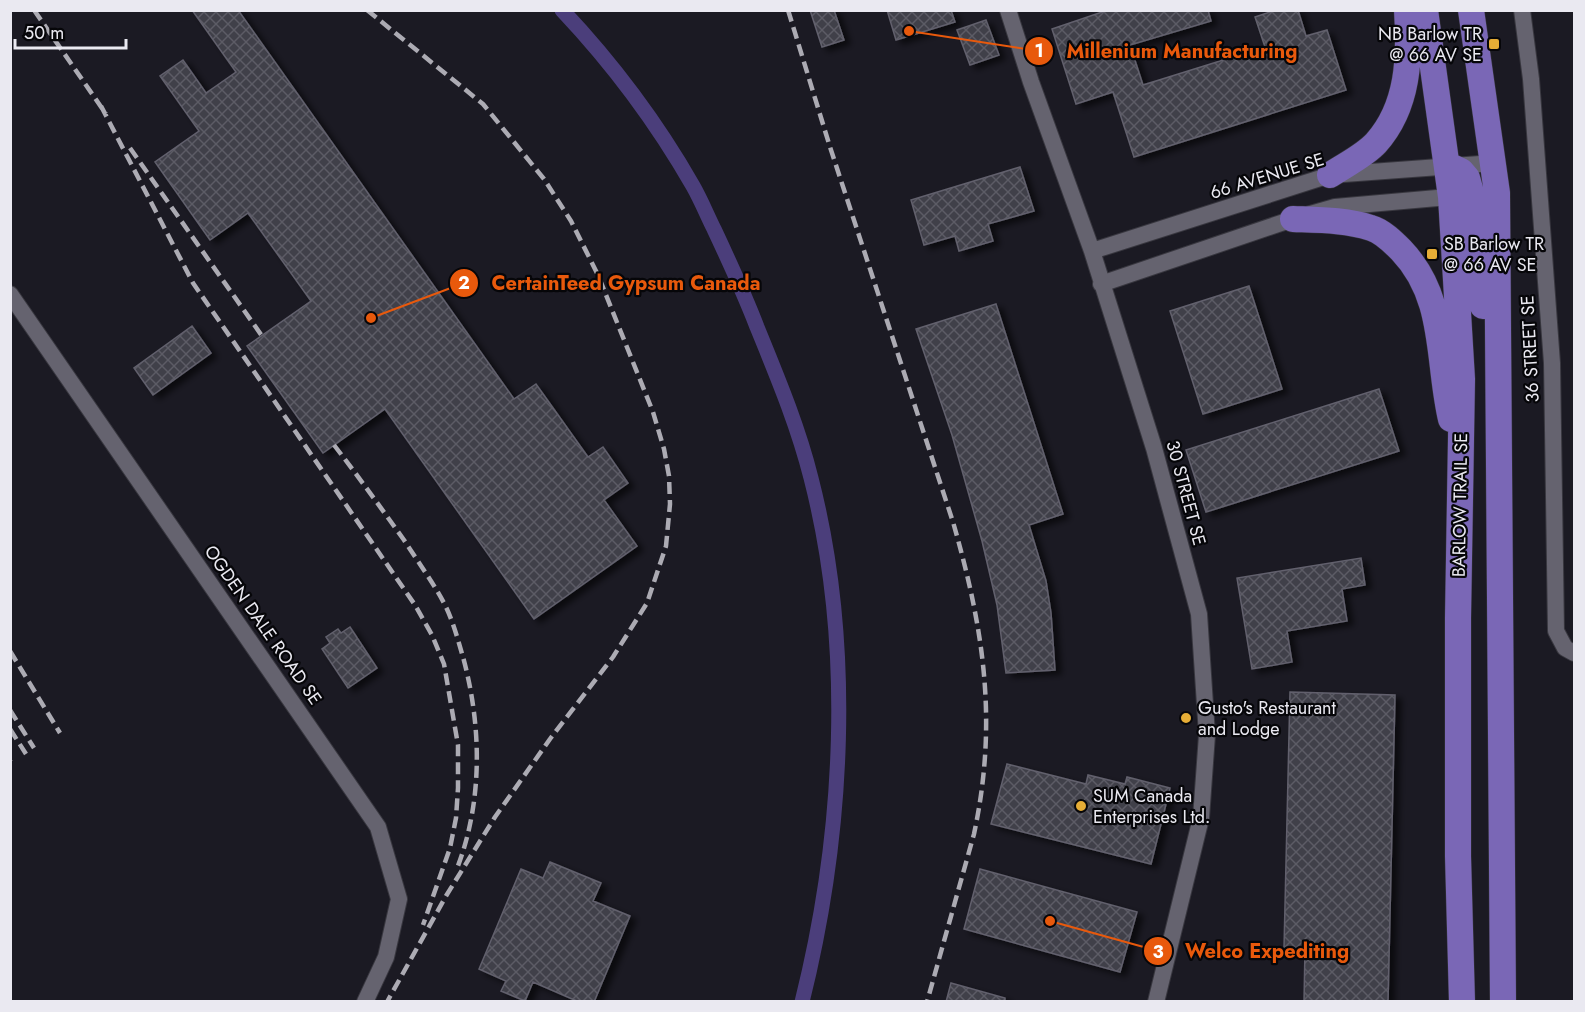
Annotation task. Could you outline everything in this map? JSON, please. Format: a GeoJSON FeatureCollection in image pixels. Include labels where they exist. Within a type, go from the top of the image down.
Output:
{"type":"FeatureCollection","features":[{"type":"Feature","properties":{"kind":"main road"},"geometry":{"type":"LineString","coordinates":[[1330,175],[1375,144],[1398,111],[1405,85],[1409,43],[1407,10]]}},
{"type":"Feature","properties":{"kind":"main road","name":"BARLOW TRAIL SE"},"geometry":{"type":"LineString","coordinates":[[1425,10],[1448,165],[1461,196],[1462,379],[1458,618],[1458,856],[1461,995]]}},
{"type":"Feature","properties":{"kind":"main road","name":"BARLOW TRAIL SE"},"geometry":{"type":"LineString","coordinates":[[1471,10],[1497,193],[1503,1002]]}},
{"type":"Feature","properties":{"kind":"main road"},"geometry":{"type":"LineString","coordinates":[[1461,196],[1474,203],[1481,294],[1498,401]]}},
{"type":"Feature","properties":{"kind":"main road"},"geometry":{"type":"LineString","coordinates":[[1293,219],[1334,221],[1374,228],[1394,243],[1412,262],[1426,287],[1439,326],[1442,372],[1461,466]]}},
{"type":"Feature","properties":{"kind":"street","name":"30 STREET SE"},"geometry":{"type":"LineString","coordinates":[[1008,10],[1092,251],[1154,448],[1199,614],[1207,735],[1202,818],[1156,1002]]}},
{"type":"Feature","properties":{"kind":"street","name":"36 STREET SE"},"geometry":{"type":"LineString","coordinates":[[1522,10],[1531,79],[1552,363],[1556,631],[1570,651]]}},
{"type":"Feature","properties":{"kind":"street","name":"66 AVENUE SE"},"geometry":{"type":"LineString","coordinates":[[1092,251],[1330,175],[1494,163]]}},
{"type":"Feature","properties":{"kind":"street"},"geometry":{"type":"LineString","coordinates":[[1101,284],[1335,207],[1497,193]]}},
{"type":"Feature","properties":{"kind":"street","name":"OGDEN DALE ROAD SE"},"geometry":{"type":"LineString","coordinates":[[10,294],[378,826],[399,899],[386,957],[365,1002]]}},
{"type":"Feature","properties":{"kind":"building"},"geometry":{"type":"Polygon","coordinates":[[[192,10],[238,10],[514,399],[536,384],[588,457],[603,447],[628,483],[604,500],[637,546],[534,619],[385,409],[323,453],[247,346],[311,301],[248,213],[210,240],[155,162],[199,131],[160,76],[183,60],[206,93],[236,72],[192,10]]]}},
{"type":"Feature","properties":{"kind":"building"},"geometry":{"type":"Polygon","coordinates":[[[810,10],[834,10],[844,40],[822,47],[810,10]]]}},
{"type":"Feature","properties":{"kind":"building"},"geometry":{"type":"Polygon","coordinates":[[[887,10],[951,10],[955,22],[896,40],[887,10]]]}},
{"type":"Feature","properties":{"kind":"building"},"geometry":{"type":"Polygon","coordinates":[[[1108,10],[1208,10],[1211,21],[1130,45],[1143,85],[1265,47],[1255,17],[1276,10],[1298,10],[1306,36],[1327,30],[1346,90],[1134,157],[1113,92],[1076,104],[1052,29],[1108,10]]]}},
{"type":"Feature","properties":{"kind":"building"},"geometry":{"type":"Polygon","coordinates":[[[986,20],[999,55],[970,65],[957,30],[986,20]]]}},
{"type":"Feature","properties":{"kind":"building"},"geometry":{"type":"Polygon","coordinates":[[[1020,167],[1034,211],[988,224],[993,241],[959,251],[955,236],[924,245],[911,200],[1020,167]]]}},
{"type":"Feature","properties":{"kind":"building"},"geometry":{"type":"Polygon","coordinates":[[[1249,286],[1282,389],[1203,414],[1170,311],[1249,286]]]}},
{"type":"Feature","properties":{"kind":"building"},"geometry":{"type":"Polygon","coordinates":[[[996,304],[1063,514],[1029,525],[1046,581],[1055,670],[1006,673],[997,605],[982,541],[952,435],[916,329],[996,304]]]}},
{"type":"Feature","properties":{"kind":"building"},"geometry":{"type":"Polygon","coordinates":[[[192,326],[211,353],[153,395],[134,368],[192,326]]]}},
{"type":"Feature","properties":{"kind":"building"},"geometry":{"type":"Polygon","coordinates":[[[1379,389],[1399,451],[1206,512],[1186,450],[1379,389]]]}},
{"type":"Feature","properties":{"kind":"building"},"geometry":{"type":"Polygon","coordinates":[[[1361,558],[1365,585],[1342,589],[1347,621],[1287,631],[1292,662],[1252,669],[1237,578],[1361,558]]]}},
{"type":"Feature","properties":{"kind":"building"},"geometry":{"type":"Polygon","coordinates":[[[350,627],[377,668],[348,688],[322,649],[330,643],[326,637],[338,629],[341,633],[350,627]]]}},
{"type":"Feature","properties":{"kind":"building"},"geometry":{"type":"Polygon","coordinates":[[[1290,692],[1395,695],[1388,1002],[1304,1002],[1305,948],[1284,948],[1290,692]]]}},
{"type":"Feature","properties":{"kind":"building","name":"SUM Canada Enterprises Ltd."},"geometry":{"type":"Polygon","coordinates":[[[1007,764],[1086,784],[1088,775],[1125,784],[1127,777],[1170,788],[1151,864],[991,824],[1007,764]]]}},
{"type":"Feature","properties":{"kind":"building"},"geometry":{"type":"Polygon","coordinates":[[[550,862],[601,883],[593,901],[630,916],[594,1002],[579,1002],[533,982],[525,1001],[501,991],[506,981],[479,969],[521,869],[543,878],[550,862]]]}},
{"type":"Feature","properties":{"kind":"building"},"geometry":{"type":"Polygon","coordinates":[[[980,869],[1137,912],[1120,972],[964,929],[980,869]]]}},
{"type":"Feature","properties":{"kind":"building"},"geometry":{"type":"Polygon","coordinates":[[[951,983],[1005,998],[1005,1002],[946,1002],[951,983]]]}},
{"type":"Feature","properties":{"kind":"waterway"},"geometry":{"type":"LineString","coordinates":[[562,10],[633,94],[696,191],[747,302],[772,364],[811,478],[825,542],[834,607],[838,673],[838,740],[835,806],[827,873],[802,1002]]}},
{"type":"Feature","properties":{"kind":"railway"},"geometry":{"type":"LineString","coordinates":[[34,10],[106,114]]}},
{"type":"Feature","properties":{"kind":"railway"},"geometry":{"type":"LineString","coordinates":[[367,10],[483,104],[544,179],[571,221],[598,275],[653,412],[669,476],[670,504],[666,546],[647,603],[613,657],[550,739],[495,817],[446,896],[387,1002]]}},
{"type":"Feature","properties":{"kind":"railway"},"geometry":{"type":"LineString","coordinates":[[788,10],[830,147],[953,522],[980,639],[986,715],[981,793],[974,834],[927,1002]]}},
{"type":"Feature","properties":{"kind":"railway"},"geometry":{"type":"LineString","coordinates":[[101,106],[193,283],[415,605],[432,635],[444,664],[458,745],[456,818],[450,848],[423,925]]}},
{"type":"Feature","properties":{"kind":"railway"},"geometry":{"type":"LineString","coordinates":[[130,148],[262,336]]}},
{"type":"Feature","properties":{"kind":"railway"},"geometry":{"type":"LineString","coordinates":[[334,445],[404,540],[436,588],[450,617],[463,657],[474,710],[477,765],[471,819],[456,871]]}},
{"type":"Feature","properties":{"kind":"railway"},"geometry":{"type":"LineString","coordinates":[[10,651],[60,733]]}},
{"type":"Feature","properties":{"kind":"railway"},"geometry":{"type":"LineString","coordinates":[[10,710],[34,748]]}},
{"type":"Feature","properties":{"kind":"railway"},"geometry":{"type":"LineString","coordinates":[[10,729],[26,754]]}},
{"type":"Feature","properties":{"kind":"place","name":"Millenium Manufacturing"},"geometry":{"type":"Point","coordinates":[909,31]}},
{"type":"Feature","properties":{"kind":"place","name":"NB Barlow TR @ 66 AV SE"},"geometry":{"type":"Point","coordinates":[1494,44]}},
{"type":"Feature","properties":{"kind":"place","name":"SB Barlow TR @ 66 AV SE"},"geometry":{"type":"Point","coordinates":[1432,254]}},
{"type":"Feature","properties":{"kind":"place","name":"CertainTeed Gypsum Canada"},"geometry":{"type":"Point","coordinates":[371,318]}},
{"type":"Feature","properties":{"kind":"place","name":"Gusto's Restaurant and Lodge"},"geometry":{"type":"Point","coordinates":[1186,718]}},
{"type":"Feature","properties":{"kind":"place","name":"SUM Canada Enterprises Ltd."},"geometry":{"type":"Point","coordinates":[1081,806]}},
{"type":"Feature","properties":{"kind":"place","name":"Welco Expediting"},"geometry":{"type":"Point","coordinates":[1050,921]}}]}
